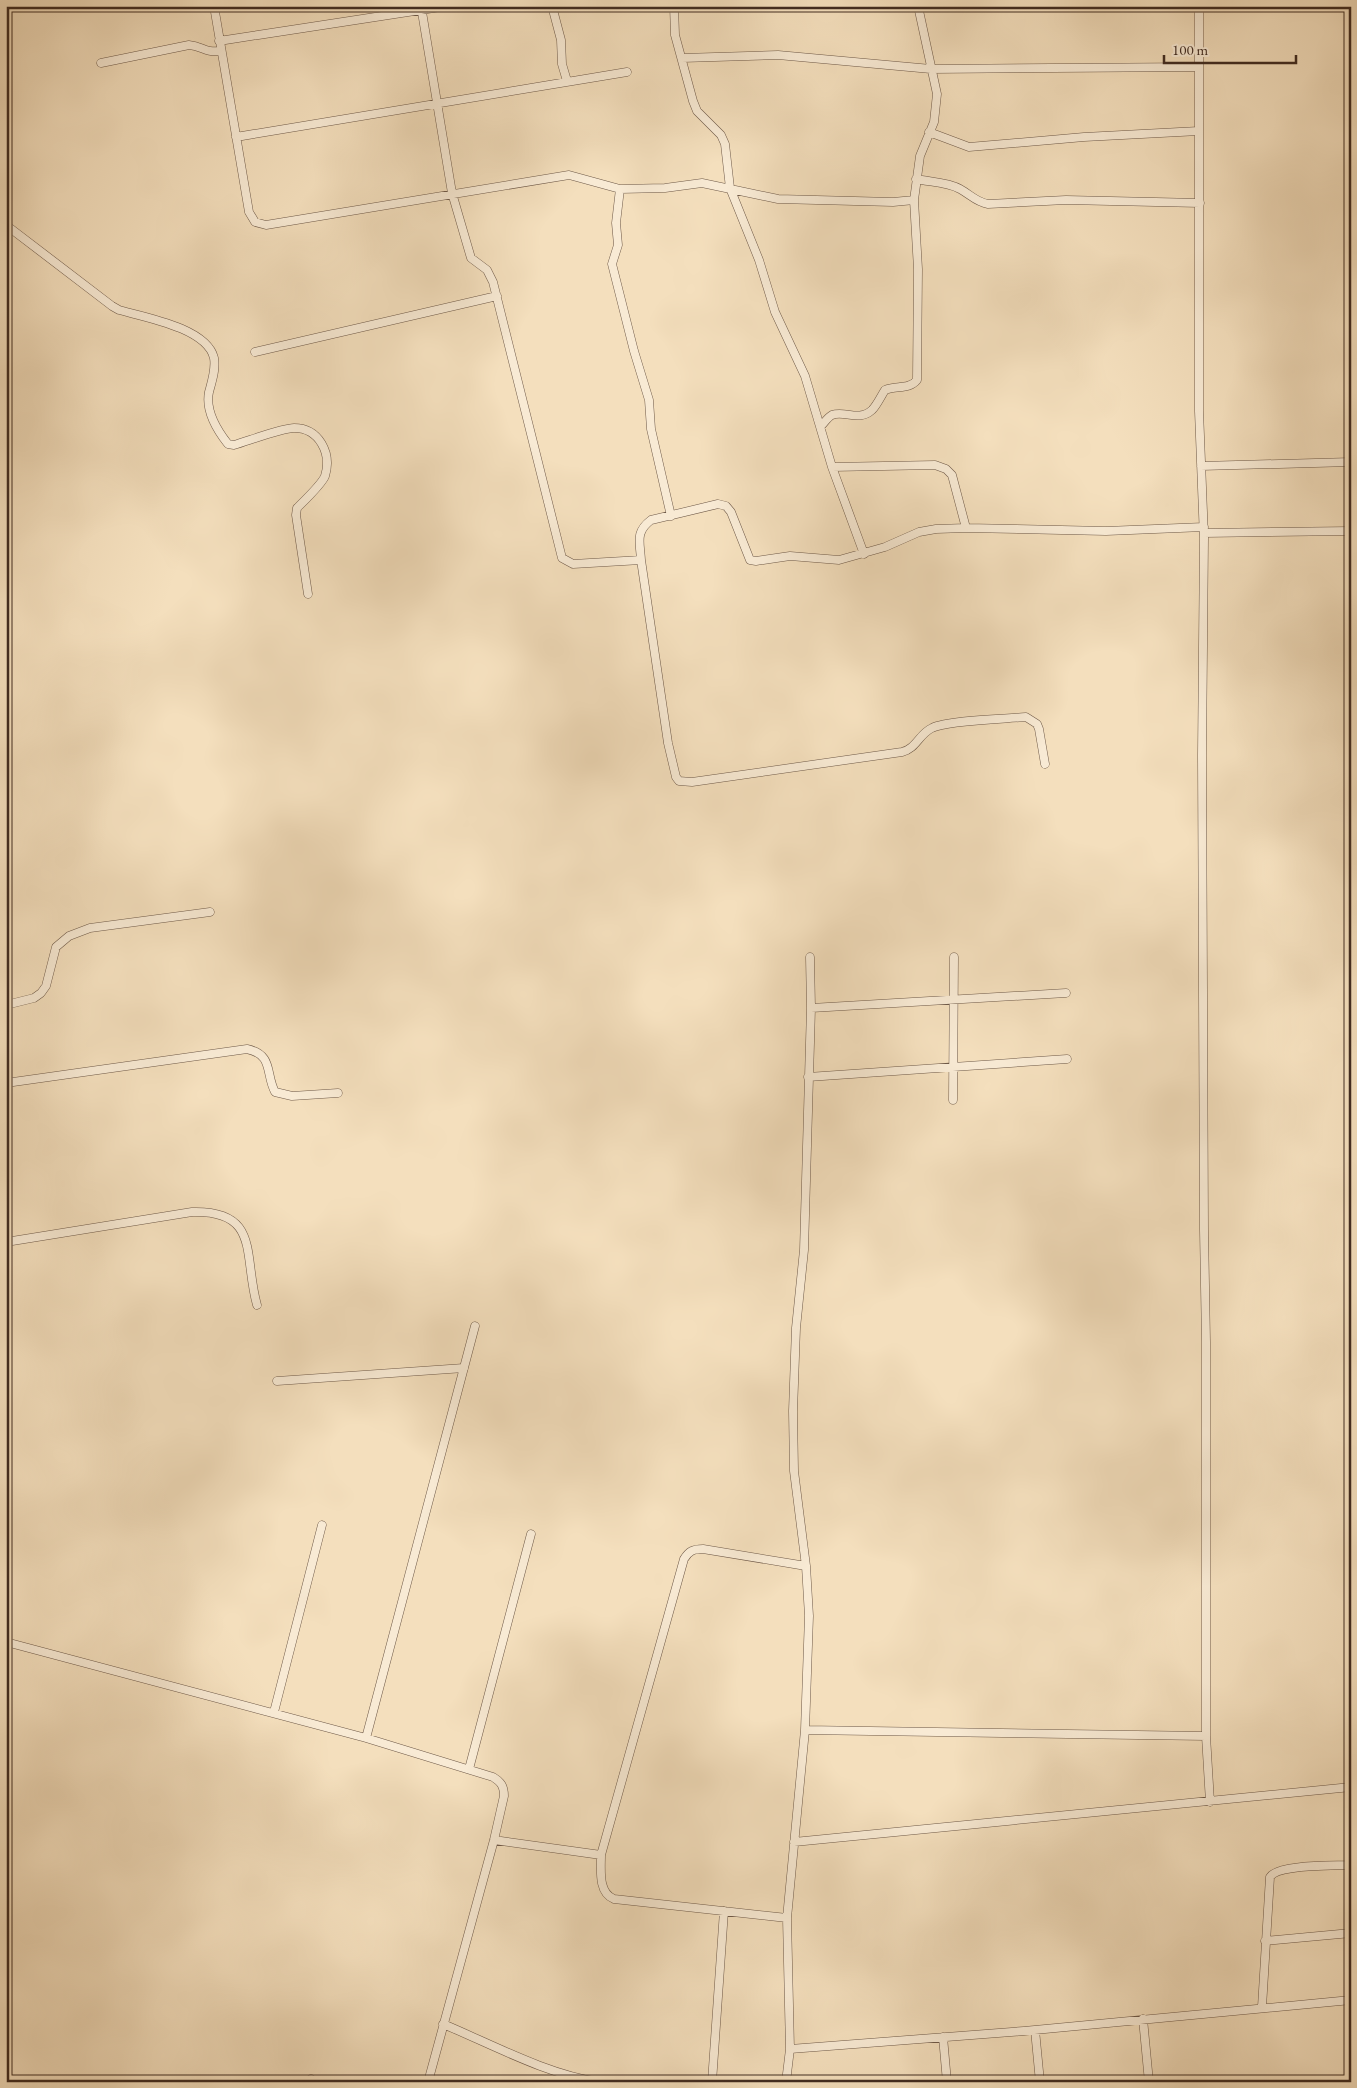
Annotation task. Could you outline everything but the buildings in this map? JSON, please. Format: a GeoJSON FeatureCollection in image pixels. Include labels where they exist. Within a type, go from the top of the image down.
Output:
{"type":"FeatureCollection","features":[{"type":"Feature","properties":{"kind":"street"},"geometry":{"type":"LineString","coordinates":[[214,6],[249,212],[251,218],[260,224],[266,225],[452,193],[569,176],[620,190],[665,188],[702,182],[763,197],[872,202],[914,200]]}},
{"type":"Feature","properties":{"kind":"street"},"geometry":{"type":"LineString","coordinates":[[219,41],[421,8],[447,6]]}},
{"type":"Feature","properties":{"kind":"street"},"geometry":{"type":"LineString","coordinates":[[552,6],[561,40],[562,64],[567,81]]}},
{"type":"Feature","properties":{"kind":"street"},"geometry":{"type":"LineString","coordinates":[[674,6],[675,35],[693,100],[697,111],[725,144],[730,188],[759,260],[775,312],[806,376],[832,467],[864,554]]}},
{"type":"Feature","properties":{"kind":"street"},"geometry":{"type":"LineString","coordinates":[[821,426],[830,416],[836,414],[854,417],[864,415],[872,410],[885,390],[907,387],[914,384],[916,380],[918,269],[914,200],[920,156],[934,122],[937,108],[937,94],[918,6]]}},
{"type":"Feature","properties":{"kind":"street"},"geometry":{"type":"LineString","coordinates":[[1199,6],[1199,411],[1204,530],[1202,754],[1206,1342],[1206,1736],[1210,1802]]}},
{"type":"Feature","properties":{"kind":"street"},"geometry":{"type":"LineString","coordinates":[[421,8],[452,193],[468,252],[471,258],[491,275],[562,558],[573,564],[641,560]]}},
{"type":"Feature","properties":{"kind":"street"},"geometry":{"type":"LineString","coordinates":[[102,63],[189,45],[196,46],[206,52],[221,51]]}},
{"type":"Feature","properties":{"kind":"street"},"geometry":{"type":"LineString","coordinates":[[682,58],[778,54],[931,69],[1199,67]]}},
{"type":"Feature","properties":{"kind":"street"},"geometry":{"type":"LineString","coordinates":[[236,137],[627,72]]}},
{"type":"Feature","properties":{"kind":"street"},"geometry":{"type":"LineString","coordinates":[[929,132],[969,147],[1084,136],[1199,131]]}},
{"type":"Feature","properties":{"kind":"street"},"geometry":{"type":"LineString","coordinates":[[916,179],[960,189],[978,202],[988,204],[1066,200],[1200,203]]}},
{"type":"Feature","properties":{"kind":"street"},"geometry":{"type":"LineString","coordinates":[[620,190],[616,223],[618,245],[612,264],[634,351],[649,400],[651,429],[671,516]]}},
{"type":"Feature","properties":{"kind":"street"},"geometry":{"type":"LineString","coordinates":[[6,225],[112,306],[119,310],[178,326],[211,349],[214,359],[209,408],[215,424],[228,444],[234,445],[294,428],[313,432],[321,440],[326,460],[324,477],[297,508],[308,594]]}},
{"type":"Feature","properties":{"kind":"street"},"geometry":{"type":"LineString","coordinates":[[255,352],[497,296]]}},
{"type":"Feature","properties":{"kind":"street"},"geometry":{"type":"LineString","coordinates":[[1201,466],[1351,462]]}},
{"type":"Feature","properties":{"kind":"street"},"geometry":{"type":"LineString","coordinates":[[832,467],[935,465],[946,469],[952,475],[966,528]]}},
{"type":"Feature","properties":{"kind":"street"},"geometry":{"type":"LineString","coordinates":[[1045,764],[1037,724],[1026,717],[944,724],[932,728],[912,748],[902,752],[692,782],[680,781],[676,777],[668,743],[641,560],[639,534],[644,526],[652,520],[718,504],[726,506],[731,512],[750,560],[753,561],[790,556],[839,560],[864,554],[920,532],[966,528],[1106,531],[1351,531]]}},
{"type":"Feature","properties":{"kind":"street"},"geometry":{"type":"LineString","coordinates":[[6,1004],[34,998],[41,993],[46,986],[56,947],[69,936],[90,928],[210,912]]}},
{"type":"Feature","properties":{"kind":"street"},"geometry":{"type":"LineString","coordinates":[[953,1100],[954,956]]}},
{"type":"Feature","properties":{"kind":"street"},"geometry":{"type":"LineString","coordinates":[[786,2082],[790,2049],[787,1918],[805,1730],[809,1616],[806,1566],[794,1471],[793,1411],[796,1328],[804,1250],[811,1008],[810,957]]}},
{"type":"Feature","properties":{"kind":"street"},"geometry":{"type":"LineString","coordinates":[[811,1008],[1066,993]]}},
{"type":"Feature","properties":{"kind":"street"},"geometry":{"type":"LineString","coordinates":[[6,1083],[247,1049],[254,1050],[264,1057],[275,1092],[292,1096],[338,1093]]}},
{"type":"Feature","properties":{"kind":"street"},"geometry":{"type":"LineString","coordinates":[[808,1077],[1067,1060]]}},
{"type":"Feature","properties":{"kind":"street"},"geometry":{"type":"LineString","coordinates":[[6,1242],[192,1212],[218,1213],[238,1224],[245,1235],[250,1278],[257,1305]]}},
{"type":"Feature","properties":{"kind":"street"},"geometry":{"type":"LineString","coordinates":[[366,1738],[475,1326]]}},
{"type":"Feature","properties":{"kind":"street"},"geometry":{"type":"LineString","coordinates":[[277,1381],[464,1368]]}},
{"type":"Feature","properties":{"kind":"street"},"geometry":{"type":"LineString","coordinates":[[274,1712],[322,1526]]}},
{"type":"Feature","properties":{"kind":"street"},"geometry":{"type":"LineString","coordinates":[[468,1769],[531,1534]]}},
{"type":"Feature","properties":{"kind":"street"},"geometry":{"type":"LineString","coordinates":[[787,1918],[608,1897],[602,1884],[600,1855],[684,1559],[688,1553],[694,1549],[703,1549],[806,1566]]}},
{"type":"Feature","properties":{"kind":"street"},"geometry":{"type":"LineString","coordinates":[[6,1642],[274,1712],[366,1738],[499,1780],[504,1788],[504,1796],[494,1840],[428,2082]]}},
{"type":"Feature","properties":{"kind":"street"},"geometry":{"type":"LineString","coordinates":[[805,1730],[1206,1736]]}},
{"type":"Feature","properties":{"kind":"street"},"geometry":{"type":"LineString","coordinates":[[794,1842],[1351,1787]]}},
{"type":"Feature","properties":{"kind":"street"},"geometry":{"type":"LineString","coordinates":[[494,1840],[600,1855]]}},
{"type":"Feature","properties":{"kind":"street"},"geometry":{"type":"LineString","coordinates":[[1262,2007],[1268,1883],[1273,1873],[1284,1869],[1351,1865]]}},
{"type":"Feature","properties":{"kind":"street"},"geometry":{"type":"LineString","coordinates":[[712,2082],[724,1912]]}},
{"type":"Feature","properties":{"kind":"street"},"geometry":{"type":"LineString","coordinates":[[1265,1941],[1351,1933]]}},
{"type":"Feature","properties":{"kind":"street"},"geometry":{"type":"LineString","coordinates":[[790,2049],[1035,2030],[1351,2000]]}},
{"type":"Feature","properties":{"kind":"street"},"geometry":{"type":"LineString","coordinates":[[1143,2019],[1149,2082]]}},
{"type":"Feature","properties":{"kind":"street"},"geometry":{"type":"LineString","coordinates":[[444,2024],[536,2063],[579,2079],[599,2082]]}},
{"type":"Feature","properties":{"kind":"street"},"geometry":{"type":"LineString","coordinates":[[1035,2030],[1040,2082]]}},
{"type":"Feature","properties":{"kind":"street"},"geometry":{"type":"LineString","coordinates":[[943,2037],[947,2082]]}}]}
